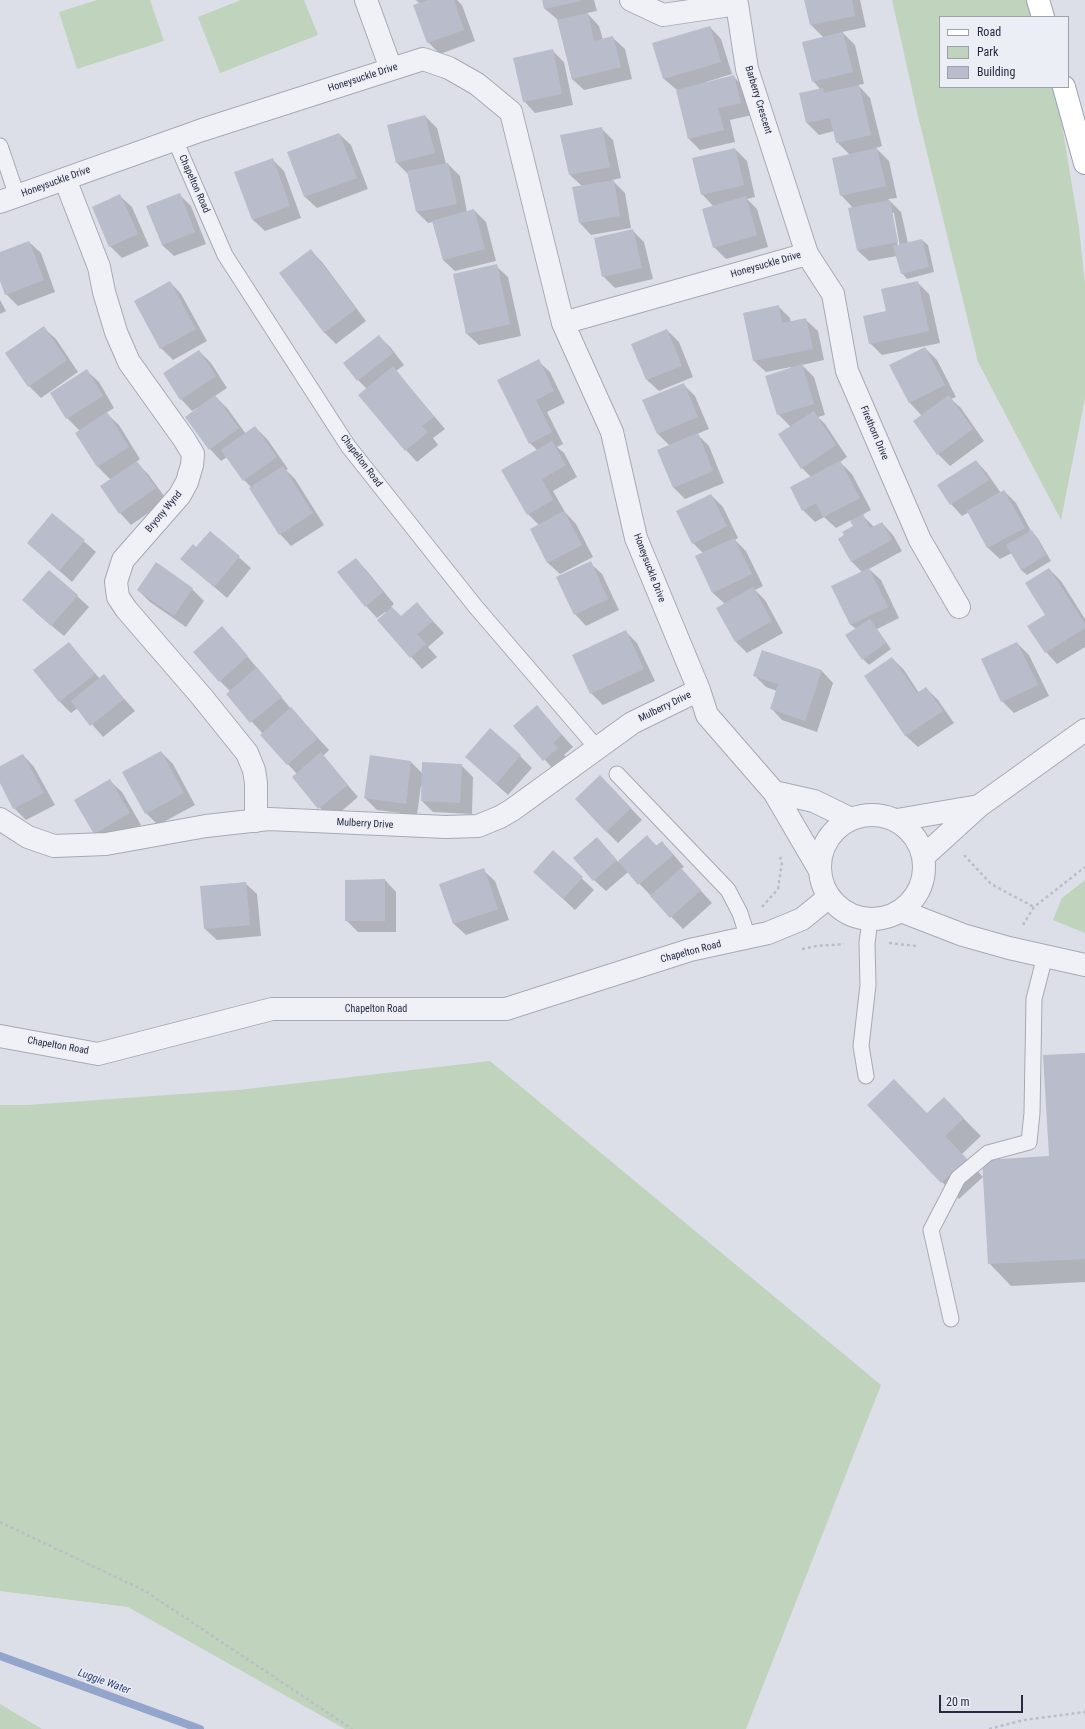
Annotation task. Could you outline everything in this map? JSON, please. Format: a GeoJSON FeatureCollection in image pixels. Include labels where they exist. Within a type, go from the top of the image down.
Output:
{"type":"FeatureCollection","features":[{"type":"Feature","properties":{"kind":"main road"},"geometry":{"type":"LineString","coordinates":[[1038,0],[1043,16]]}},
{"type":"Feature","properties":{"kind":"main road"},"geometry":{"type":"LineString","coordinates":[[1064,88],[1085,163]]}},
{"type":"Feature","properties":{"kind":"street"},"geometry":{"type":"LineString","coordinates":[[366,0],[391,69]]}},
{"type":"Feature","properties":{"kind":"street","name":"Barberry Crescent"},"geometry":{"type":"LineString","coordinates":[[631,0],[663,15],[737,4],[747,69],[807,254]]}},
{"type":"Feature","properties":{"kind":"street","name":"Honeysuckle Drive"},"geometry":{"type":"LineString","coordinates":[[9,199],[174,140],[423,59],[449,68],[477,84],[511,112],[563,323],[612,432],[636,538],[699,690],[707,715],[774,792],[819,870]]}},
{"type":"Feature","properties":{"kind":"street","name":"Bryony Wynd"},"geometry":{"type":"LineString","coordinates":[[65,179],[99,267],[116,332],[129,362],[193,454],[188,482],[180,495],[123,560],[116,582],[118,597],[126,609],[202,697],[247,753],[254,770],[256,783],[256,821]]}},
{"type":"Feature","properties":{"kind":"street","name":"Honeysuckle Drive"},"geometry":{"type":"LineString","coordinates":[[563,323],[807,254]]}},
{"type":"Feature","properties":{"kind":"street","name":"Firethorn Drive"},"geometry":{"type":"LineString","coordinates":[[807,254],[833,294],[847,371],[907,512],[920,540],[959,607]]}},
{"type":"Feature","properties":{"kind":"street","name":"Mulberry Drive"},"geometry":{"type":"LineString","coordinates":[[0,819],[28,837],[54,846],[106,844],[206,826],[269,819],[446,827],[478,826],[500,817],[512,810],[632,723],[699,690]]}},
{"type":"Feature","properties":{"kind":"street"},"geometry":{"type":"LineString","coordinates":[[924,856],[979,806],[1085,730]]}},
{"type":"Feature","properties":{"kind":"street"},"geometry":{"type":"LineString","coordinates":[[774,792],[814,801],[852,819]]}},
{"type":"Feature","properties":{"kind":"street"},"geometry":{"type":"LineString","coordinates":[[897,820],[914,836],[924,856],[925,872],[921,887],[913,901],[901,912],[886,918],[870,920],[854,917],[844,911],[829,897],[822,884],[819,870],[821,854],[828,839],[838,827],[852,819],[866,815],[882,816],[897,820],[979,806]]}},
{"type":"Feature","properties":{"kind":"street","name":"Chapelton Road"},"geometry":{"type":"LineString","coordinates":[[0,1036],[98,1054],[272,1009],[506,1009],[690,950],[768,933],[802,919],[829,897]]}},
{"type":"Feature","properties":{"kind":"street"},"geometry":{"type":"LineString","coordinates":[[901,912],[963,935],[1009,948],[1085,965]]}},
{"type":"Feature","properties":{"kind":"lane","name":"Chapelton Road"},"geometry":{"type":"LineString","coordinates":[[174,140],[225,255],[348,446],[475,606],[597,748]]}},
{"type":"Feature","properties":{"kind":"lane"},"geometry":{"type":"LineString","coordinates":[[0,146],[9,199]]}},
{"type":"Feature","properties":{"kind":"lane"},"geometry":{"type":"LineString","coordinates":[[617,774],[728,890],[740,913],[748,938]]}},
{"type":"Feature","properties":{"kind":"lane"},"geometry":{"type":"LineString","coordinates":[[866,1076],[861,1046],[868,986],[867,943],[870,920]]}},
{"type":"Feature","properties":{"kind":"lane"},"geometry":{"type":"LineString","coordinates":[[951,1319],[931,1230],[958,1178],[988,1152],[1028,1142],[1032,1113],[1034,999],[1045,956]]}},
{"type":"Feature","properties":{"kind":"path"},"geometry":{"type":"LineString","coordinates":[[946,836],[991,884],[1034,906]]}},
{"type":"Feature","properties":{"kind":"path"},"geometry":{"type":"LineString","coordinates":[[1009,948],[1034,906],[1085,867]]}},
{"type":"Feature","properties":{"kind":"path"},"geometry":{"type":"LineString","coordinates":[[0,1522],[145,1590],[352,1729]]}},
{"type":"Feature","properties":{"kind":"path"},"geometry":{"type":"LineString","coordinates":[[988,1729],[1024,1720],[1085,1712]]}},
{"type":"Feature","properties":{"kind":"green space"},"geometry":{"type":"Polygon","coordinates":[[[97,0],[150,0],[164,41],[77,69],[59,12],[97,0]]]}},
{"type":"Feature","properties":{"kind":"green space"},"geometry":{"type":"Polygon","coordinates":[[[241,0],[304,0],[318,35],[220,73],[198,17],[241,0]]]}},
{"type":"Feature","properties":{"kind":"green space"},"geometry":{"type":"Polygon","coordinates":[[[892,0],[1029,0],[1034,16],[939,16],[939,88],[1053,88],[1061,119],[1079,228],[1085,284],[1085,398],[1061,520],[978,362],[918,116],[892,0]]]}},
{"type":"Feature","properties":{"kind":"green space"},"geometry":{"type":"Polygon","coordinates":[[[1085,880],[1085,933],[1053,920],[1062,898],[1085,880]]]}},
{"type":"Feature","properties":{"kind":"green space"},"geometry":{"type":"Polygon","coordinates":[[[490,1061],[881,1385],[746,1729],[345,1729],[128,1607],[0,1591],[0,1105],[28,1105],[238,1090],[490,1061]]]}},
{"type":"Feature","properties":{"kind":"green space"},"geometry":{"type":"Polygon","coordinates":[[[0,1704],[42,1729],[0,1729],[0,1704]]]}},
{"type":"Feature","properties":{"kind":"building"},"geometry":{"type":"Polygon","coordinates":[[[428,0],[454,0],[464,30],[427,43],[413,5],[428,0]]]}},
{"type":"Feature","properties":{"kind":"building"},"geometry":{"type":"Polygon","coordinates":[[[542,0],[580,0],[580,1],[544,9],[542,0]]]}},
{"type":"Feature","properties":{"kind":"building"},"geometry":{"type":"Polygon","coordinates":[[[804,0],[852,0],[855,16],[810,25],[804,0]]]}},
{"type":"Feature","properties":{"kind":"building"},"geometry":{"type":"Polygon","coordinates":[[[588,13],[594,41],[613,36],[621,67],[572,79],[557,20],[588,13]]]}},
{"type":"Feature","properties":{"kind":"building"},"geometry":{"type":"Polygon","coordinates":[[[710,26],[721,62],[663,79],[652,43],[710,26]]]}},
{"type":"Feature","properties":{"kind":"building"},"geometry":{"type":"Polygon","coordinates":[[[843,32],[853,72],[812,82],[802,42],[843,32]]]}},
{"type":"Feature","properties":{"kind":"building"},"geometry":{"type":"Polygon","coordinates":[[[553,49],[562,94],[523,102],[513,58],[553,49]]]}},
{"type":"Feature","properties":{"kind":"building"},"geometry":{"type":"Polygon","coordinates":[[[734,75],[741,103],[718,108],[724,130],[688,139],[676,90],[734,75]]]}},
{"type":"Feature","properties":{"kind":"building"},"geometry":{"type":"Polygon","coordinates":[[[859,85],[871,135],[836,143],[830,118],[806,123],[799,93],[823,88],[824,93],[859,85]]]}},
{"type":"Feature","properties":{"kind":"building"},"geometry":{"type":"Polygon","coordinates":[[[425,115],[435,153],[396,163],[387,125],[425,115]]]}},
{"type":"Feature","properties":{"kind":"building"},"geometry":{"type":"Polygon","coordinates":[[[602,127],[610,167],[569,175],[560,135],[602,127]]]}},
{"type":"Feature","properties":{"kind":"building"},"geometry":{"type":"Polygon","coordinates":[[[339,133],[357,178],[304,197],[287,152],[339,133]]]}},
{"type":"Feature","properties":{"kind":"building"},"geometry":{"type":"Polygon","coordinates":[[[735,148],[744,185],[701,195],[692,158],[735,148]]]}},
{"type":"Feature","properties":{"kind":"building"},"geometry":{"type":"Polygon","coordinates":[[[877,148],[886,186],[840,196],[832,158],[877,148]]]}},
{"type":"Feature","properties":{"kind":"building"},"geometry":{"type":"Polygon","coordinates":[[[273,158],[290,206],[252,220],[234,172],[273,158]]]}},
{"type":"Feature","properties":{"kind":"building"},"geometry":{"type":"Polygon","coordinates":[[[448,163],[457,204],[416,212],[407,171],[448,163]]]}},
{"type":"Feature","properties":{"kind":"building"},"geometry":{"type":"Polygon","coordinates":[[[614,180],[620,216],[579,223],[572,187],[614,180]]]}},
{"type":"Feature","properties":{"kind":"building"},"geometry":{"type":"Polygon","coordinates":[[[180,193],[195,232],[162,245],[146,206],[180,193]]]}},
{"type":"Feature","properties":{"kind":"building"},"geometry":{"type":"Polygon","coordinates":[[[120,194],[138,234],[109,247],[92,207],[120,194]]]}},
{"type":"Feature","properties":{"kind":"building"},"geometry":{"type":"Polygon","coordinates":[[[746,196],[757,235],[713,248],[702,209],[746,196]]]}},
{"type":"Feature","properties":{"kind":"building"},"geometry":{"type":"Polygon","coordinates":[[[890,200],[898,242],[857,250],[848,208],[890,200]]]}},
{"type":"Feature","properties":{"kind":"building"},"geometry":{"type":"Polygon","coordinates":[[[474,209],[485,249],[443,260],[432,221],[474,209]]]}},
{"type":"Feature","properties":{"kind":"building"},"geometry":{"type":"Polygon","coordinates":[[[633,229],[642,268],[602,277],[594,238],[633,229]]]}},
{"type":"Feature","properties":{"kind":"building"},"geometry":{"type":"Polygon","coordinates":[[[922,239],[929,267],[901,274],[893,246],[922,239]]]}},
{"type":"Feature","properties":{"kind":"building"},"geometry":{"type":"Polygon","coordinates":[[[29,241],[44,280],[5,295],[0,281],[0,252],[29,241]]]}},
{"type":"Feature","properties":{"kind":"building"},"geometry":{"type":"Polygon","coordinates":[[[311,249],[356,309],[324,333],[279,273],[311,249]]]}},
{"type":"Feature","properties":{"kind":"building"},"geometry":{"type":"Polygon","coordinates":[[[497,264],[510,324],[466,334],[453,274],[497,264]]]}},
{"type":"Feature","properties":{"kind":"building"},"geometry":{"type":"Polygon","coordinates":[[[170,281],[196,329],[160,349],[134,301],[170,281]]]}},
{"type":"Feature","properties":{"kind":"building"},"geometry":{"type":"Polygon","coordinates":[[[918,281],[929,331],[869,344],[863,316],[886,311],[881,289],[918,281]]]}},
{"type":"Feature","properties":{"kind":"building"},"geometry":{"type":"Polygon","coordinates":[[[779,305],[782,323],[806,318],[813,349],[753,361],[743,313],[779,305]]]}},
{"type":"Feature","properties":{"kind":"building"},"geometry":{"type":"Polygon","coordinates":[[[44,326],[67,360],[28,387],[5,353],[44,326]]]}},
{"type":"Feature","properties":{"kind":"building"},"geometry":{"type":"Polygon","coordinates":[[[667,329],[682,366],[646,380],[631,344],[667,329]]]}},
{"type":"Feature","properties":{"kind":"building"},"geometry":{"type":"Polygon","coordinates":[[[379,335],[393,353],[357,381],[343,363],[379,335]]]}},
{"type":"Feature","properties":{"kind":"building"},"geometry":{"type":"Polygon","coordinates":[[[925,347],[945,385],[909,403],[889,365],[925,347]]]}},
{"type":"Feature","properties":{"kind":"building"},"geometry":{"type":"Polygon","coordinates":[[[199,350],[216,376],[180,400],[163,373],[199,350]]]}},
{"type":"Feature","properties":{"kind":"building"},"geometry":{"type":"Polygon","coordinates":[[[539,359],[554,391],[536,400],[552,432],[529,444],[497,380],[539,359]]]}},
{"type":"Feature","properties":{"kind":"building"},"geometry":{"type":"Polygon","coordinates":[[[802,364],[814,404],[777,415],[765,376],[802,364]]]}},
{"type":"Feature","properties":{"kind":"building"},"geometry":{"type":"Polygon","coordinates":[[[393,366],[434,417],[422,426],[428,432],[405,451],[358,395],[393,366]]]}},
{"type":"Feature","properties":{"kind":"building"},"geometry":{"type":"Polygon","coordinates":[[[87,369],[103,396],[66,419],[50,393],[87,369]]]}},
{"type":"Feature","properties":{"kind":"building"},"geometry":{"type":"Polygon","coordinates":[[[684,383],[698,417],[657,434],[642,400],[684,383]]]}},
{"type":"Feature","properties":{"kind":"building"},"geometry":{"type":"Polygon","coordinates":[[[215,395],[239,428],[209,450],[185,417],[215,395]]]}},
{"type":"Feature","properties":{"kind":"building"},"geometry":{"type":"Polygon","coordinates":[[[949,395],[973,429],[937,455],[913,421],[949,395]]]}},
{"type":"Feature","properties":{"kind":"building"},"geometry":{"type":"Polygon","coordinates":[[[814,411],[836,445],[801,469],[778,434],[814,411]]]}},
{"type":"Feature","properties":{"kind":"building"},"geometry":{"type":"Polygon","coordinates":[[[107,412],[129,447],[97,467],[75,433],[107,412]]]}},
{"type":"Feature","properties":{"kind":"building"},"geometry":{"type":"Polygon","coordinates":[[[255,426],[277,457],[243,481],[221,450],[255,426]]]}},
{"type":"Feature","properties":{"kind":"building"},"geometry":{"type":"Polygon","coordinates":[[[698,433],[713,471],[673,488],[657,450],[698,433]]]}},
{"type":"Feature","properties":{"kind":"building"},"geometry":{"type":"Polygon","coordinates":[[[552,441],[566,465],[542,479],[553,500],[527,515],[501,470],[552,441]]]}},
{"type":"Feature","properties":{"kind":"building"},"geometry":{"type":"Polygon","coordinates":[[[976,460],[989,480],[950,505],[937,485],[976,460]]]}},
{"type":"Feature","properties":{"kind":"building"},"geometry":{"type":"Polygon","coordinates":[[[137,461],[156,488],[119,514],[100,486],[137,461]]]}},
{"type":"Feature","properties":{"kind":"building"},"geometry":{"type":"Polygon","coordinates":[[[840,461],[860,498],[823,517],[816,503],[802,511],[790,487],[840,461]]]}},
{"type":"Feature","properties":{"kind":"building"},"geometry":{"type":"Polygon","coordinates":[[[283,466],[313,513],[279,535],[249,488],[283,466]]]}},
{"type":"Feature","properties":{"kind":"building"},"geometry":{"type":"Polygon","coordinates":[[[1004,490],[1025,528],[987,548],[967,511],[1004,490]]]}},
{"type":"Feature","properties":{"kind":"building"},"geometry":{"type":"Polygon","coordinates":[[[711,494],[727,526],[692,544],[676,511],[711,494]]]}},
{"type":"Feature","properties":{"kind":"building"},"geometry":{"type":"Polygon","coordinates":[[[564,511],[582,545],[547,563],[530,529],[564,511]]]}},
{"type":"Feature","properties":{"kind":"building"},"geometry":{"type":"Polygon","coordinates":[[[52,513],[85,540],[59,571],[27,543],[52,513]]]}},
{"type":"Feature","properties":{"kind":"building"},"geometry":{"type":"Polygon","coordinates":[[[863,514],[870,528],[882,522],[892,540],[851,562],[838,539],[844,535],[842,532],[853,526],[850,521],[863,514]]]}},
{"type":"Feature","properties":{"kind":"building"},"geometry":{"type":"Polygon","coordinates":[[[1032,530],[1046,555],[1021,570],[1006,545],[1032,530]]]}},
{"type":"Feature","properties":{"kind":"building"},"geometry":{"type":"Polygon","coordinates":[[[210,531],[240,556],[214,587],[180,559],[193,544],[196,547],[210,531]]]}},
{"type":"Feature","properties":{"kind":"building"},"geometry":{"type":"Polygon","coordinates":[[[734,538],[752,574],[712,593],[695,556],[734,538]]]}},
{"type":"Feature","properties":{"kind":"building"},"geometry":{"type":"Polygon","coordinates":[[[356,558],[383,592],[365,607],[337,572],[356,558]]]}},
{"type":"Feature","properties":{"kind":"building"},"geometry":{"type":"Polygon","coordinates":[[[591,561],[608,599],[574,615],[556,577],[591,561]]]}},
{"type":"Feature","properties":{"kind":"building"},"geometry":{"type":"Polygon","coordinates":[[[156,562],[193,588],[174,616],[137,590],[156,562]]]}},
{"type":"Feature","properties":{"kind":"building"},"geometry":{"type":"Polygon","coordinates":[[[869,568],[888,607],[850,625],[831,586],[869,568]]]}},
{"type":"Feature","properties":{"kind":"building"},"geometry":{"type":"Polygon","coordinates":[[[1049,568],[1085,624],[1085,628],[1045,653],[1027,626],[1045,615],[1025,583],[1049,568]]]}},
{"type":"Feature","properties":{"kind":"building"},"geometry":{"type":"Polygon","coordinates":[[[49,570],[78,595],[51,626],[22,600],[49,570]]]}},
{"type":"Feature","properties":{"kind":"building"},"geometry":{"type":"Polygon","coordinates":[[[753,587],[772,621],[735,642],[716,608],[753,587]]]}},
{"type":"Feature","properties":{"kind":"building"},"geometry":{"type":"Polygon","coordinates":[[[417,602],[433,621],[417,634],[426,644],[410,658],[377,620],[392,607],[401,616],[417,602]]]}},
{"type":"Feature","properties":{"kind":"building"},"geometry":{"type":"Polygon","coordinates":[[[870,619],[886,643],[862,660],[845,635],[870,619]]]}},
{"type":"Feature","properties":{"kind":"building"},"geometry":{"type":"Polygon","coordinates":[[[222,626],[248,656],[219,682],[193,652],[222,626]]]}},
{"type":"Feature","properties":{"kind":"building"},"geometry":{"type":"Polygon","coordinates":[[[626,630],[644,669],[590,694],[572,655],[626,630]]]}},
{"type":"Feature","properties":{"kind":"building"},"geometry":{"type":"Polygon","coordinates":[[[69,642],[95,674],[59,702],[33,670],[69,642]]]}},
{"type":"Feature","properties":{"kind":"building"},"geometry":{"type":"Polygon","coordinates":[[[1017,642],[1038,685],[1001,702],[981,659],[1017,642]]]}},
{"type":"Feature","properties":{"kind":"building"},"geometry":{"type":"Polygon","coordinates":[[[762,650],[822,670],[805,721],[770,709],[778,684],[753,676],[762,650]]]}},
{"type":"Feature","properties":{"kind":"building"},"geometry":{"type":"Polygon","coordinates":[[[892,657],[917,693],[926,687],[943,711],[905,736],[864,676],[892,657]]]}},
{"type":"Feature","properties":{"kind":"building"},"geometry":{"type":"Polygon","coordinates":[[[257,667],[282,697],[250,723],[226,694],[257,667]]]}},
{"type":"Feature","properties":{"kind":"building"},"geometry":{"type":"Polygon","coordinates":[[[104,674],[124,699],[90,726],[71,701],[104,674]]]}},
{"type":"Feature","properties":{"kind":"building"},"geometry":{"type":"Polygon","coordinates":[[[537,705],[562,735],[553,743],[558,748],[543,761],[513,726],[537,705]]]}},
{"type":"Feature","properties":{"kind":"building"},"geometry":{"type":"Polygon","coordinates":[[[291,707],[318,738],[287,765],[260,735],[291,707]]]}},
{"type":"Feature","properties":{"kind":"building"},"geometry":{"type":"Polygon","coordinates":[[[490,728],[521,755],[496,784],[465,757],[490,728]]]}},
{"type":"Feature","properties":{"kind":"building"},"geometry":{"type":"Polygon","coordinates":[[[161,751],[184,793],[145,814],[122,772],[161,751]]]}},
{"type":"Feature","properties":{"kind":"building"},"geometry":{"type":"Polygon","coordinates":[[[321,752],[348,785],[318,809],[292,777],[321,752]]]}},
{"type":"Feature","properties":{"kind":"building"},"geometry":{"type":"Polygon","coordinates":[[[23,754],[44,793],[13,809],[0,783],[0,766],[23,754]]]}},
{"type":"Feature","properties":{"kind":"building"},"geometry":{"type":"Polygon","coordinates":[[[370,755],[411,761],[406,804],[364,798],[370,755]]]}},
{"type":"Feature","properties":{"kind":"building"},"geometry":{"type":"Polygon","coordinates":[[[422,762],[462,764],[460,803],[421,801],[422,762]]]}},
{"type":"Feature","properties":{"kind":"building"},"geometry":{"type":"Polygon","coordinates":[[[600,775],[631,808],[606,832],[575,799],[600,775]]]}},
{"type":"Feature","properties":{"kind":"building"},"geometry":{"type":"Polygon","coordinates":[[[110,779],[130,813],[94,834],[74,800],[110,779]]]}},
{"type":"Feature","properties":{"kind":"building"},"geometry":{"type":"Polygon","coordinates":[[[647,835],[656,846],[662,841],[673,855],[638,885],[618,861],[647,835]]]}},
{"type":"Feature","properties":{"kind":"building"},"geometry":{"type":"Polygon","coordinates":[[[597,837],[617,860],[593,881],[573,858],[597,837]]]}},
{"type":"Feature","properties":{"kind":"building"},"geometry":{"type":"Polygon","coordinates":[[[553,850],[583,877],[563,899],[533,872],[553,850]]]}},
{"type":"Feature","properties":{"kind":"building"},"geometry":{"type":"Polygon","coordinates":[[[484,868],[498,909],[453,924],[439,884],[484,868]]]}},
{"type":"Feature","properties":{"kind":"building"},"geometry":{"type":"Polygon","coordinates":[[[681,868],[701,890],[670,918],[650,896],[681,868]]]}},
{"type":"Feature","properties":{"kind":"building"},"geometry":{"type":"Polygon","coordinates":[[[385,879],[385,921],[345,921],[345,880],[385,879]]]}},
{"type":"Feature","properties":{"kind":"building"},"geometry":{"type":"Polygon","coordinates":[[[246,882],[250,925],[204,929],[200,886],[246,882]]]}},
{"type":"Feature","properties":{"kind":"building"},"geometry":{"type":"Polygon","coordinates":[[[1085,1053],[1085,1259],[988,1264],[982,1160],[1049,1156],[1043,1055],[1085,1053]]]}},
{"type":"Feature","properties":{"kind":"building"},"geometry":{"type":"Polygon","coordinates":[[[894,1079],[927,1113],[944,1097],[964,1118],[945,1136],[967,1159],[941,1183],[867,1105],[894,1079]]]}},
{"type":"Feature","properties":{"kind":"waterway","name":"Luggie Water"},"geometry":{"type":"LineString","coordinates":[[0,1656],[200,1729]]}}]}
